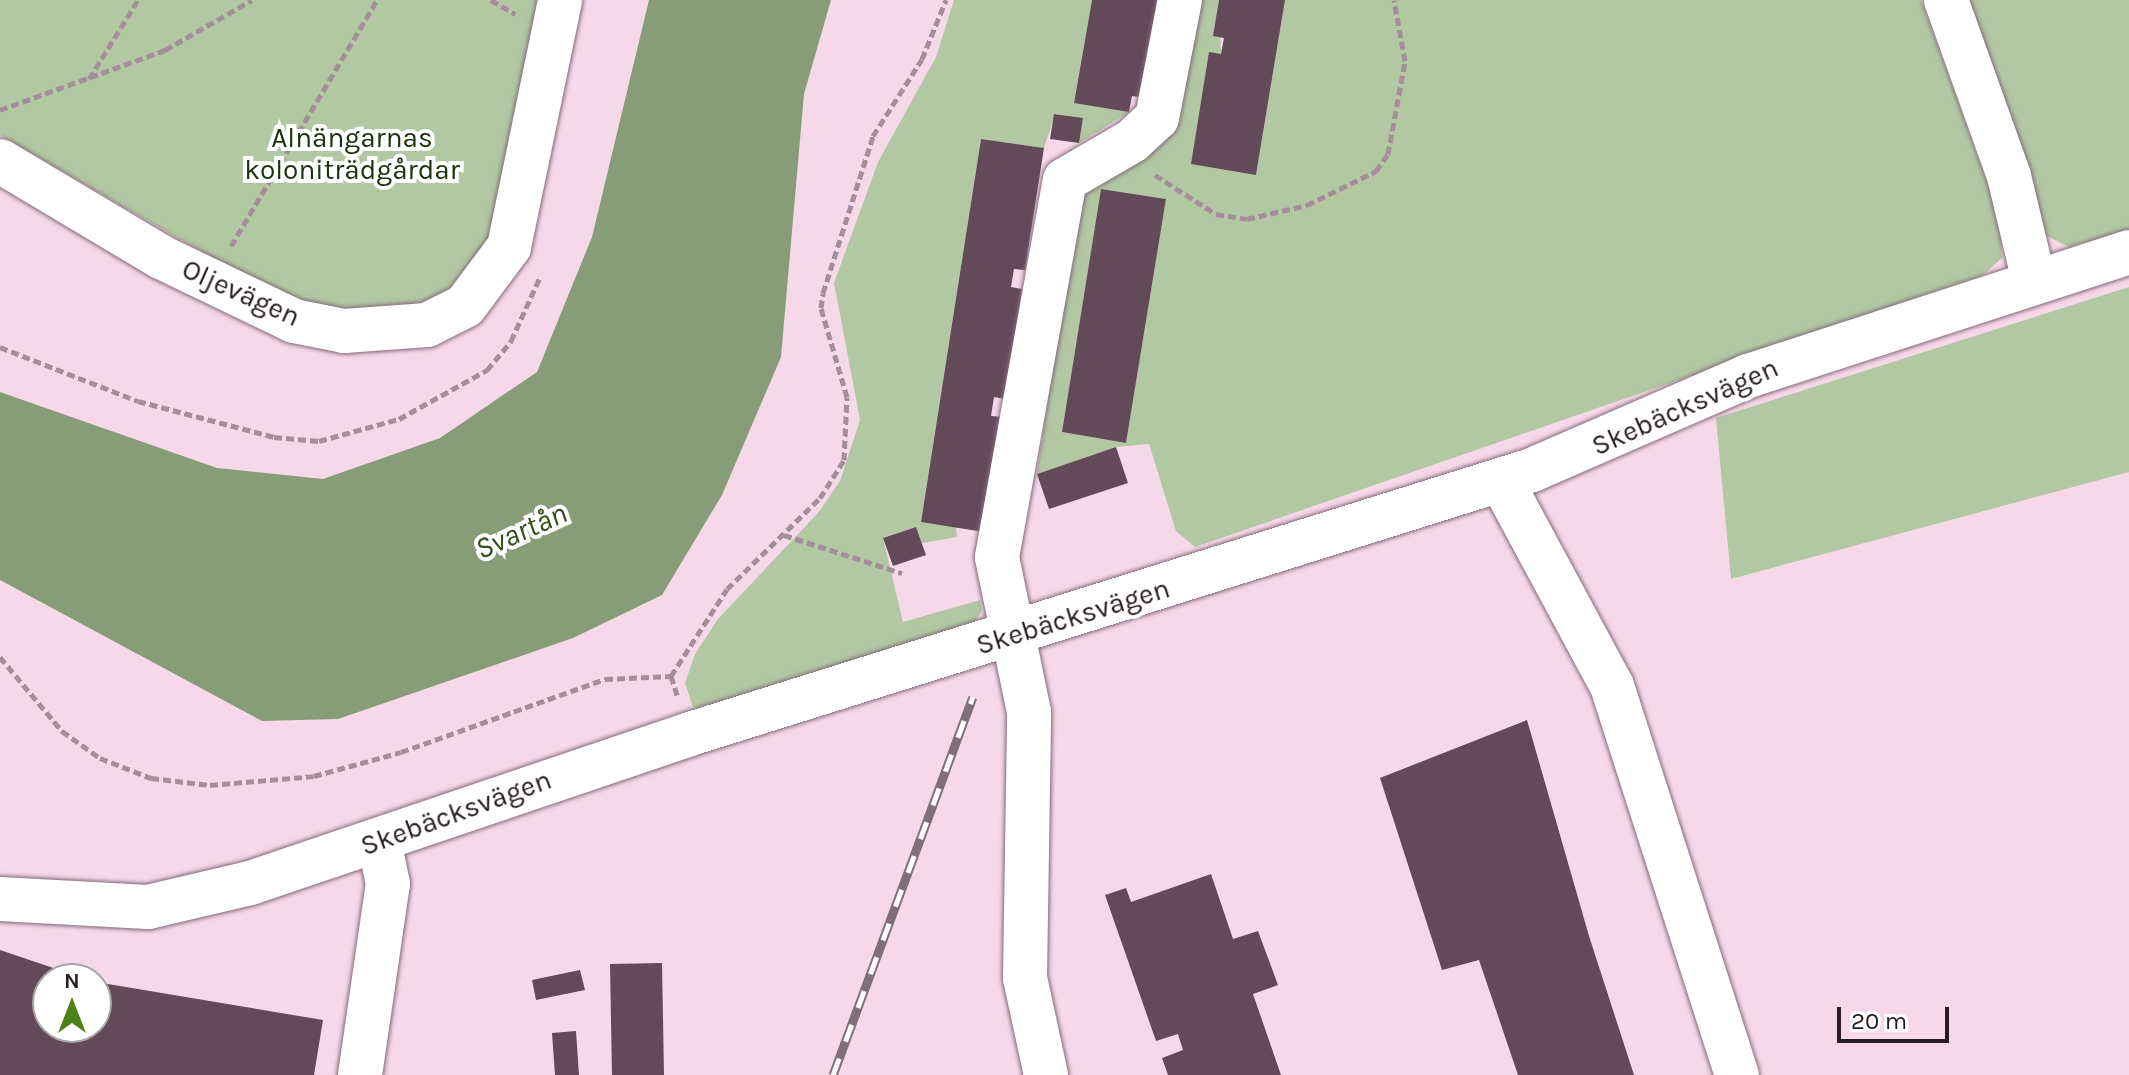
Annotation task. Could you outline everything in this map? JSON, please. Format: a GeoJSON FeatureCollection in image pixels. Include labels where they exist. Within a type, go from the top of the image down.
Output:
{"type":"FeatureCollection","features":[{"type":"Feature","properties":{"kind":"street","name":"Oljevägen"},"geometry":{"type":"LineString","coordinates":[[0,161],[161,257],[294,321],[344,331],[427,325],[465,306],[509,247],[560,0]]}},
{"type":"Feature","properties":{"kind":"street"},"geometry":{"type":"LineString","coordinates":[[1046,1075],[1025,978],[1029,727],[1017,635],[997,557],[1065,180],[1132,141],[1157,118],[1180,0]]}},
{"type":"Feature","properties":{"kind":"street"},"geometry":{"type":"LineString","coordinates":[[1946,0],[2009,176],[2034,281]]}},
{"type":"Feature","properties":{"kind":"street","name":"Skebäcksvägen"},"geometry":{"type":"LineString","coordinates":[[0,899],[148,907],[208,896],[379,841],[676,738],[1017,635],[1501,480],[1592,449],[1748,376],[2129,252]]}},
{"type":"Feature","properties":{"kind":"street"},"geometry":{"type":"LineString","coordinates":[[1501,480],[1612,686],[1737,1075]]}},
{"type":"Feature","properties":{"kind":"street"},"geometry":{"type":"LineString","coordinates":[[360,1075],[388,884],[379,841]]}},
{"type":"Feature","properties":{"kind":"path"},"geometry":{"type":"LineString","coordinates":[[88,80],[138,0]]}},
{"type":"Feature","properties":{"kind":"path"},"geometry":{"type":"LineString","coordinates":[[0,110],[165,50],[252,0]]}},
{"type":"Feature","properties":{"kind":"path"},"geometry":{"type":"LineString","coordinates":[[226,254],[377,0]]}},
{"type":"Feature","properties":{"kind":"path"},"geometry":{"type":"LineString","coordinates":[[0,657],[62,731],[100,758],[151,778],[210,785],[314,776],[401,752],[605,679],[671,676],[727,589],[820,498],[844,460],[847,397],[821,308],[823,293],[873,136],[922,59],[946,0]]}},
{"type":"Feature","properties":{"kind":"path"},"geometry":{"type":"LineString","coordinates":[[1132,141],[1156,177],[1185,199],[1216,214],[1247,219],[1307,205],[1376,171],[1388,154],[1405,61],[1394,0]]}},
{"type":"Feature","properties":{"kind":"path"},"geometry":{"type":"LineString","coordinates":[[783,535],[902,573]]}},
{"type":"Feature","properties":{"kind":"green space","name":"Alnängarnas koloniträdgårdar"},"geometry":{"type":"Polygon","coordinates":[[[0,0],[541,0],[503,215],[459,287],[414,311],[366,314],[279,297],[0,135],[0,0]]]}},
{"type":"Feature","properties":{"kind":"green space"},"geometry":{"type":"Polygon","coordinates":[[[954,0],[1092,0],[1074,102],[1129,112],[1079,143],[1083,118],[1055,114],[1044,148],[981,139],[921,521],[956,527],[957,537],[922,543],[915,527],[883,538],[903,622],[980,600],[982,611],[971,627],[720,712],[693,707],[685,683],[695,654],[718,619],[818,513],[840,481],[860,420],[834,283],[878,162],[936,57],[954,0]]]}},
{"type":"Feature","properties":{"kind":"green space"},"geometry":{"type":"Polygon","coordinates":[[[1197,0],[1219,0],[1221,54],[1256,175],[1285,0],[1921,0],[1999,215],[2002,258],[1983,275],[1195,547],[1176,531],[1149,444],[1116,447],[1037,474],[1079,192],[1173,130],[1197,0]],[[1101,189],[1062,432],[1126,443],[1166,199],[1101,189]]]}},
{"type":"Feature","properties":{"kind":"green space"},"geometry":{"type":"Polygon","coordinates":[[[1967,0],[2129,0],[2129,229],[2069,247],[2045,235],[1996,74],[1967,0]]]}},
{"type":"Feature","properties":{"kind":"green space"},"geometry":{"type":"Polygon","coordinates":[[[2129,287],[2129,472],[1731,579],[1716,418],[2129,287]]]}},
{"type":"Feature","properties":{"kind":"water","name":"Svartån"},"geometry":{"type":"Polygon","coordinates":[[[649,0],[831,0],[804,94],[781,357],[722,495],[662,595],[573,638],[338,719],[262,721],[0,580],[0,392],[217,468],[323,479],[440,438],[537,372],[592,237],[649,0]]]}},
{"type":"Feature","properties":{"kind":"building"},"geometry":{"type":"Polygon","coordinates":[[[1092,0],[1157,0],[1140,97],[1132,96],[1129,112],[1074,103],[1092,0]]]}},
{"type":"Feature","properties":{"kind":"building"},"geometry":{"type":"Polygon","coordinates":[[[1219,0],[1285,0],[1256,175],[1191,164],[1209,52],[1221,54],[1224,38],[1213,36],[1219,0]]]}},
{"type":"Feature","properties":{"kind":"building"},"geometry":{"type":"Polygon","coordinates":[[[1054,114],[1083,118],[1079,143],[1050,139],[1054,114]]]}},
{"type":"Feature","properties":{"kind":"building"},"geometry":{"type":"Polygon","coordinates":[[[981,139],[1044,148],[1025,270],[1014,269],[1011,287],[1022,289],[1006,399],[994,397],[991,416],[1002,417],[984,532],[921,522],[981,139]]]}},
{"type":"Feature","properties":{"kind":"building"},"geometry":{"type":"Polygon","coordinates":[[[1101,189],[1166,199],[1126,443],[1062,432],[1101,189]]]}},
{"type":"Feature","properties":{"kind":"building"},"geometry":{"type":"Polygon","coordinates":[[[1116,447],[1128,483],[1049,509],[1037,474],[1116,447]]]}},
{"type":"Feature","properties":{"kind":"building"},"geometry":{"type":"Polygon","coordinates":[[[916,527],[926,555],[893,566],[883,538],[916,527]]]}},
{"type":"Feature","properties":{"kind":"building"},"geometry":{"type":"Polygon","coordinates":[[[1527,720],[1589,936],[1634,1075],[1518,1075],[1479,960],[1442,970],[1380,778],[1527,720]]]}},
{"type":"Feature","properties":{"kind":"building"},"geometry":{"type":"Polygon","coordinates":[[[1211,874],[1233,939],[1258,931],[1278,985],[1253,994],[1281,1075],[1168,1075],[1162,1058],[1183,1050],[1178,1034],[1156,1041],[1105,895],[1126,888],[1131,902],[1211,874]]]}},
{"type":"Feature","properties":{"kind":"building"},"geometry":{"type":"Polygon","coordinates":[[[0,950],[39,963],[32,963],[32,1043],[112,1043],[112,985],[323,1020],[314,1075],[0,1075],[0,950]]]}},
{"type":"Feature","properties":{"kind":"building"},"geometry":{"type":"Polygon","coordinates":[[[662,963],[664,1075],[612,1075],[610,964],[662,963]]]}},
{"type":"Feature","properties":{"kind":"building"},"geometry":{"type":"Polygon","coordinates":[[[580,970],[585,990],[536,1000],[532,980],[580,970]]]}},
{"type":"Feature","properties":{"kind":"building"},"geometry":{"type":"Polygon","coordinates":[[[576,1031],[579,1075],[555,1075],[552,1033],[576,1031]]]}},
{"type":"Feature","properties":{"kind":"railway"},"geometry":{"type":"LineString","coordinates":[[833,1075],[973,697]]}}]}
